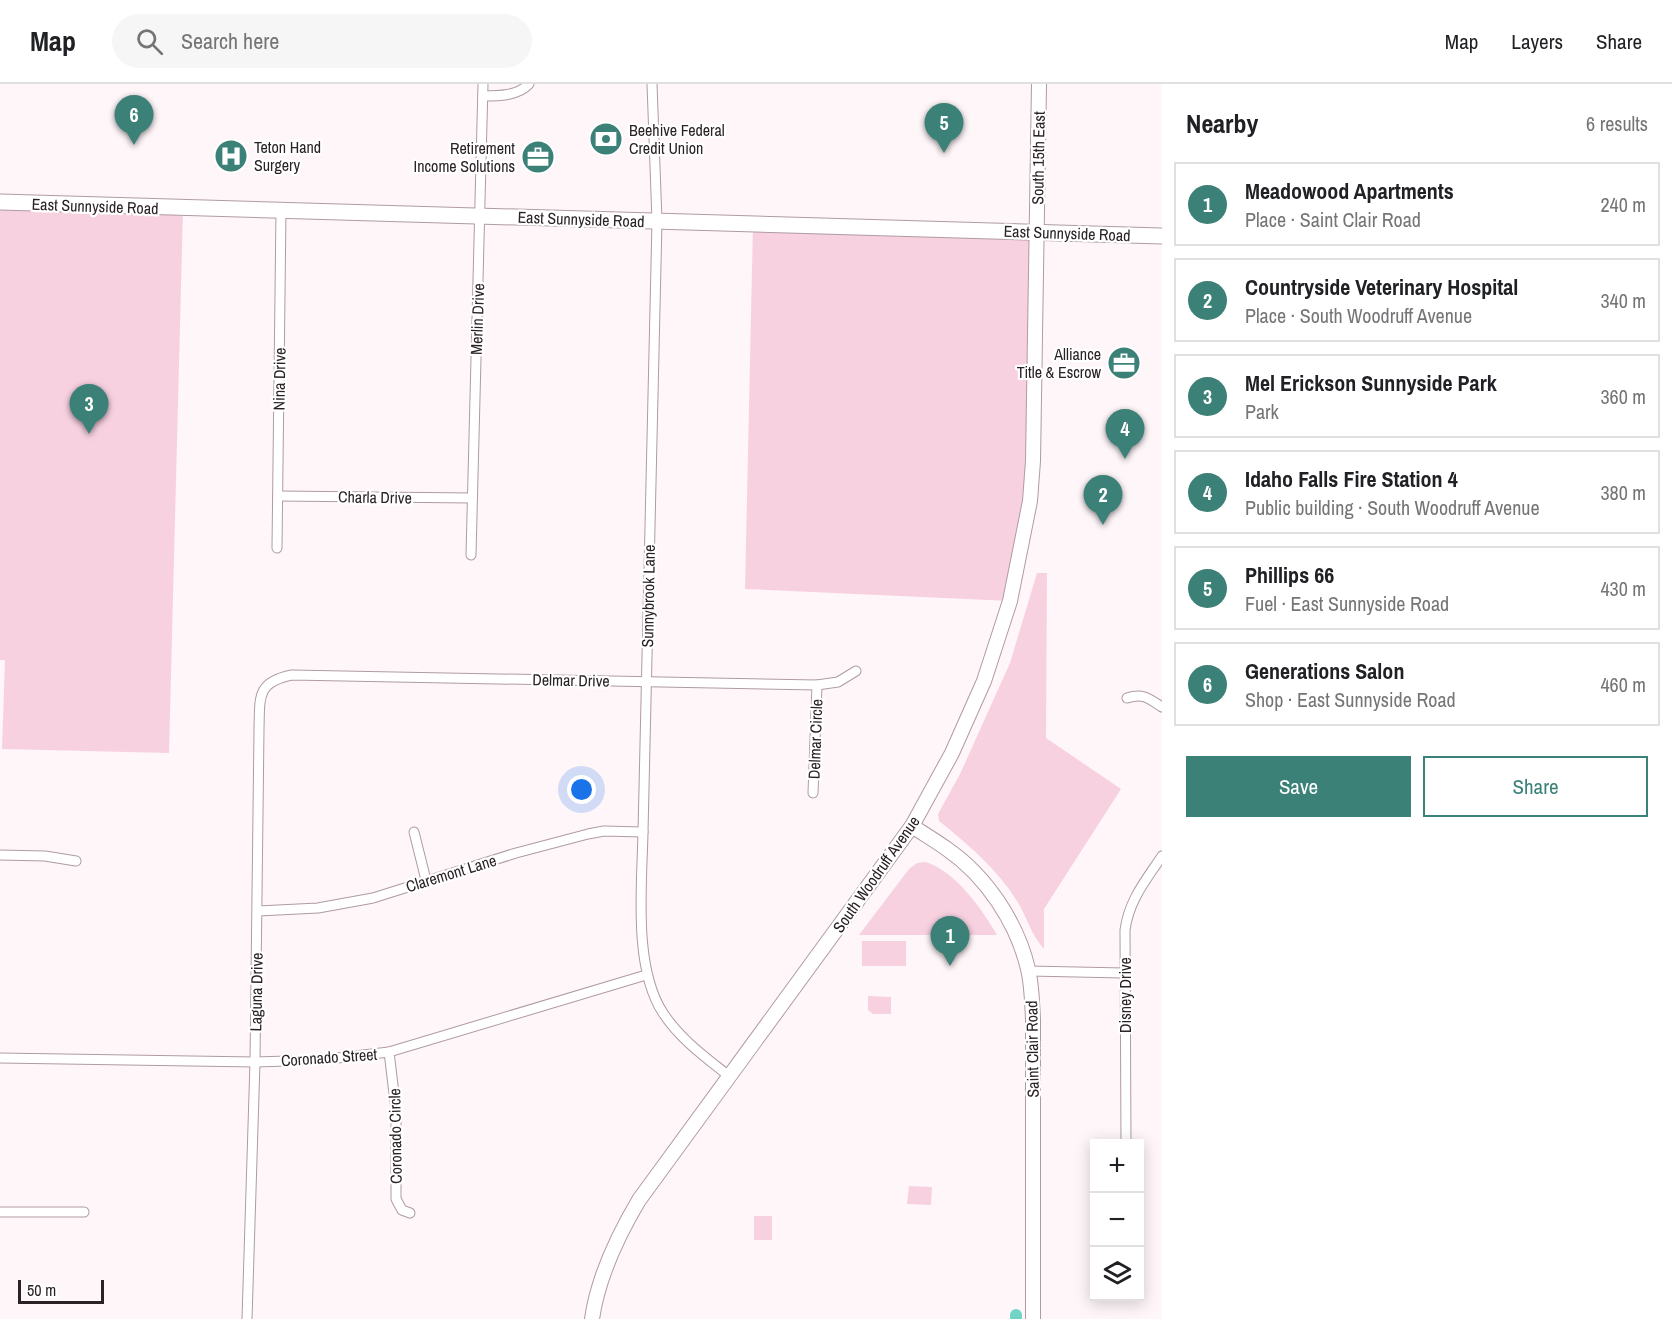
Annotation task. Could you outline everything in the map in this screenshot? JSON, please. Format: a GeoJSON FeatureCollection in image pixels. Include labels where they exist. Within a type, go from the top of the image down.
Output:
{"type":"FeatureCollection","features":[{"type":"Feature","properties":{"kind":"main road","name":"South 15th East"},"geometry":{"type":"LineString","coordinates":[[1037,232],[1039,84]]}},
{"type":"Feature","properties":{"kind":"main road","name":"East Sunnyside Road"},"geometry":{"type":"LineString","coordinates":[[0,202],[1162,236]]}},
{"type":"Feature","properties":{"kind":"main road","name":"South Woodruff Avenue"},"geometry":{"type":"LineString","coordinates":[[592,1319],[596,1296],[624,1225],[639,1200],[912,826],[952,753],[984,681],[1010,601],[1030,501],[1033,461],[1037,232]]}},
{"type":"Feature","properties":{"kind":"main road","name":"Saint Clair Road"},"geometry":{"type":"LineString","coordinates":[[912,826],[947,849],[987,886],[1010,922],[1026,957],[1033,1028],[1034,1319]]}},
{"type":"Feature","properties":{"kind":"street","name":"Merlin Drive"},"geometry":{"type":"LineString","coordinates":[[471,555],[483,84]]}},
{"type":"Feature","properties":{"kind":"street"},"geometry":{"type":"LineString","coordinates":[[483,96],[507,95],[529,84]]}},
{"type":"Feature","properties":{"kind":"street","name":"Sunnybrook Lane"},"geometry":{"type":"LineString","coordinates":[[652,84],[657,221],[642,932],[646,975],[651,990],[668,1020],[684,1039],[729,1076]]}},
{"type":"Feature","properties":{"kind":"street","name":"Nina Drive"},"geometry":{"type":"LineString","coordinates":[[277,548],[281,210]]}},
{"type":"Feature","properties":{"kind":"street","name":"Charla Drive"},"geometry":{"type":"LineString","coordinates":[[278,496],[472,498]]}},
{"type":"Feature","properties":{"kind":"street","name":"Delmar Drive"},"geometry":{"type":"LineString","coordinates":[[282,677],[292,675],[816,685],[838,682],[856,671]]}},
{"type":"Feature","properties":{"kind":"street","name":"Laguna Drive"},"geometry":{"type":"LineString","coordinates":[[247,1319],[255,1062],[260,696],[270,683],[282,677]]}},
{"type":"Feature","properties":{"kind":"street","name":"Delmar Circle"},"geometry":{"type":"LineString","coordinates":[[813,793],[816,685]]}},
{"type":"Feature","properties":{"kind":"street"},"geometry":{"type":"LineString","coordinates":[[1127,698],[1138,695],[1162,706]]}},
{"type":"Feature","properties":{"kind":"street","name":"Claremont Lane"},"geometry":{"type":"LineString","coordinates":[[258,911],[318,908],[373,898],[516,853],[588,834],[604,831],[643,832]]}},
{"type":"Feature","properties":{"kind":"street"},"geometry":{"type":"LineString","coordinates":[[414,832],[426,880]]}},
{"type":"Feature","properties":{"kind":"street"},"geometry":{"type":"LineString","coordinates":[[0,855],[45,856],[76,861]]}},
{"type":"Feature","properties":{"kind":"street","name":"Disney Drive"},"geometry":{"type":"LineString","coordinates":[[1126,1139],[1124,973],[1126,916],[1131,902],[1158,872],[1162,856]]}},
{"type":"Feature","properties":{"kind":"street"},"geometry":{"type":"LineString","coordinates":[[1029,971],[1124,973]]}},
{"type":"Feature","properties":{"kind":"street","name":"Coronado Street"},"geometry":{"type":"LineString","coordinates":[[0,1058],[255,1062],[320,1060],[389,1052],[646,975]]}},
{"type":"Feature","properties":{"kind":"street","name":"Coronado Circle"},"geometry":{"type":"LineString","coordinates":[[389,1052],[396,1110],[396,1199],[402,1210],[410,1214]]}},
{"type":"Feature","properties":{"kind":"street"},"geometry":{"type":"LineString","coordinates":[[0,1212],[84,1212]]}},
{"type":"Feature","properties":{"kind":"shaded area"},"geometry":{"type":"Polygon","coordinates":[[[0,203],[183,209],[169,753],[2,749],[5,660],[0,660],[0,203]]]}},
{"type":"Feature","properties":{"kind":"shaded area"},"geometry":{"type":"Polygon","coordinates":[[[753,224],[1037,233],[1030,491],[1010,601],[745,589],[753,224]]]}},
{"type":"Feature","properties":{"kind":"shaded area"},"geometry":{"type":"Polygon","coordinates":[[[1037,573],[1047,573],[1046,738],[1121,789],[1044,909],[1044,949],[1001,878],[972,848],[939,821],[938,814],[960,774],[1010,663],[1037,573]]]}},
{"type":"Feature","properties":{"kind":"shaded area"},"geometry":{"type":"Polygon","coordinates":[[[926,862],[948,874],[967,892],[997,935],[859,935],[909,869],[917,863],[926,862]]]}},
{"type":"Feature","properties":{"kind":"shaded area"},"geometry":{"type":"Polygon","coordinates":[[[862,941],[906,941],[906,966],[862,966],[862,941]]]}},
{"type":"Feature","properties":{"kind":"shaded area"},"geometry":{"type":"Polygon","coordinates":[[[868,996],[891,997],[891,1014],[873,1014],[868,1010],[868,996]]]}},
{"type":"Feature","properties":{"kind":"shaded area"},"geometry":{"type":"Polygon","coordinates":[[[909,1186],[932,1187],[931,1205],[907,1204],[909,1186]]]}},
{"type":"Feature","properties":{"kind":"shaded area"},"geometry":{"type":"Polygon","coordinates":[[[754,1216],[772,1216],[772,1240],[754,1240],[754,1216]]]}},
{"type":"Feature","properties":{"kind":"place","name":"Beehive Federal Credit Union"},"geometry":{"type":"Point","coordinates":[606,139]}},
{"type":"Feature","properties":{"kind":"place","name":"Generations Salon"},"geometry":{"type":"Point","coordinates":[134,145]}},
{"type":"Feature","properties":{"kind":"place","name":"Phillips 66"},"geometry":{"type":"Point","coordinates":[944,153]}},
{"type":"Feature","properties":{"kind":"place","name":"Teton Hand Surgery"},"geometry":{"type":"Point","coordinates":[231,156]}},
{"type":"Feature","properties":{"kind":"place","name":"Retirement Income Solutions"},"geometry":{"type":"Point","coordinates":[538,157]}},
{"type":"Feature","properties":{"kind":"place","name":"Alliance Title & Escrow"},"geometry":{"type":"Point","coordinates":[1124,363]}},
{"type":"Feature","properties":{"kind":"place","name":"Mel Erickson Sunnyside Park"},"geometry":{"type":"Point","coordinates":[89,434]}},
{"type":"Feature","properties":{"kind":"place","name":"Idaho Falls Fire Station 4"},"geometry":{"type":"Point","coordinates":[1125,459]}},
{"type":"Feature","properties":{"kind":"place","name":"Countryside Veterinary Hospital"},"geometry":{"type":"Point","coordinates":[1103,525]}},
{"type":"Feature","properties":{"kind":"place","name":"Meadowood Apartments"},"geometry":{"type":"Point","coordinates":[950,966]}}]}
